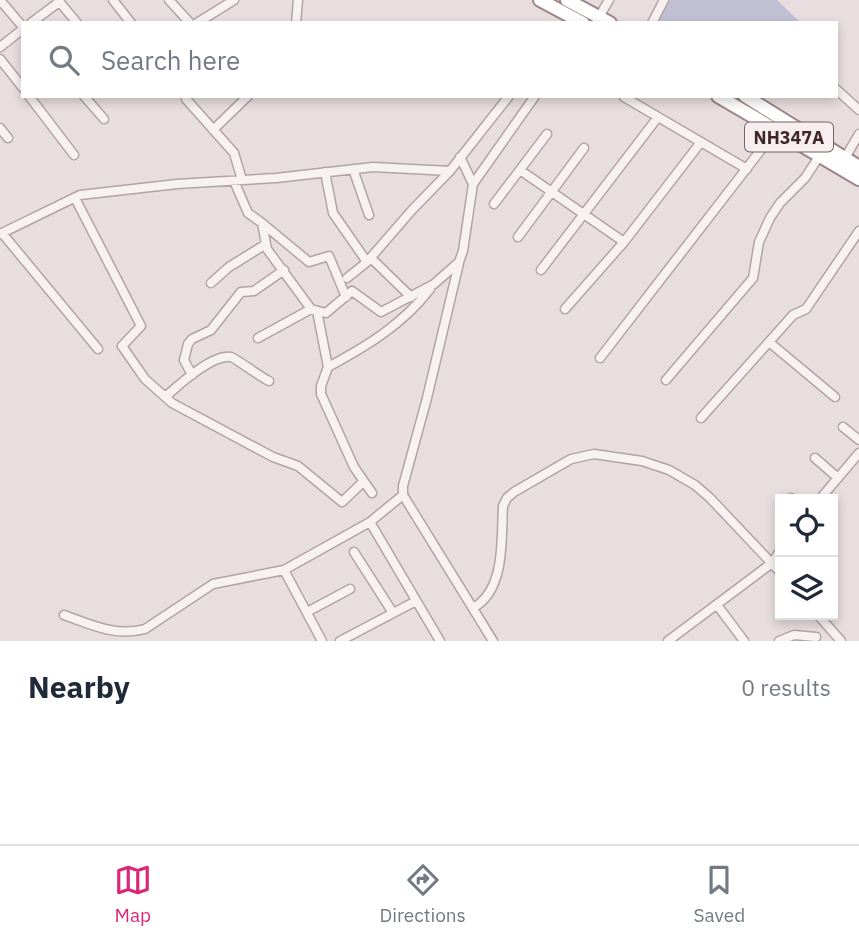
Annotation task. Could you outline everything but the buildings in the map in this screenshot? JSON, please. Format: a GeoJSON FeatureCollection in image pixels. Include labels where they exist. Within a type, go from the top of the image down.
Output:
{"type":"FeatureCollection","features":[{"type":"Feature","properties":{"kind":"highway"},"geometry":{"type":"LineString","coordinates":[[540,0],[588,20]]}},
{"type":"Feature","properties":{"kind":"highway"},"geometry":{"type":"LineString","coordinates":[[567,0],[588,20]]}},
{"type":"Feature","properties":{"kind":"highway","name":"NH347A"},"geometry":{"type":"LineString","coordinates":[[722,98],[859,167]]}},
{"type":"Feature","properties":{"kind":"highway","name":"NH347A"},"geometry":{"type":"LineString","coordinates":[[747,98],[820,155],[859,179]]}},
{"type":"Feature","properties":{"kind":"street"},"geometry":{"type":"LineString","coordinates":[[0,0],[21,26]]}},
{"type":"Feature","properties":{"kind":"street"},"geometry":{"type":"LineString","coordinates":[[113,0],[129,21]]}},
{"type":"Feature","properties":{"kind":"street"},"geometry":{"type":"LineString","coordinates":[[169,0],[188,21]]}},
{"type":"Feature","properties":{"kind":"street"},"geometry":{"type":"LineString","coordinates":[[200,21],[234,0]]}},
{"type":"Feature","properties":{"kind":"street"},"geometry":{"type":"LineString","coordinates":[[296,21],[298,0]]}},
{"type":"Feature","properties":{"kind":"street"},"geometry":{"type":"LineString","coordinates":[[588,20],[609,0]]}},
{"type":"Feature","properties":{"kind":"street"},"geometry":{"type":"LineString","coordinates":[[653,21],[664,0]]}},
{"type":"Feature","properties":{"kind":"street"},"geometry":{"type":"LineString","coordinates":[[34,21],[59,1],[75,21]]}},
{"type":"Feature","properties":{"kind":"street"},"geometry":{"type":"LineString","coordinates":[[0,47],[21,30]]}},
{"type":"Feature","properties":{"kind":"street"},"geometry":{"type":"LineString","coordinates":[[0,59],[21,85]]}},
{"type":"Feature","properties":{"kind":"street"},"geometry":{"type":"LineString","coordinates":[[838,91],[859,110]]}},
{"type":"Feature","properties":{"kind":"street"},"geometry":{"type":"LineString","coordinates":[[31,98],[74,155]]}},
{"type":"Feature","properties":{"kind":"street"},"geometry":{"type":"LineString","coordinates":[[87,98],[104,118]]}},
{"type":"Feature","properties":{"kind":"street"},"geometry":{"type":"LineString","coordinates":[[213,130],[246,98]]}},
{"type":"Feature","properties":{"kind":"street"},"geometry":{"type":"LineString","coordinates":[[347,278],[369,260],[450,171],[507,98]]}},
{"type":"Feature","properties":{"kind":"street"},"geometry":{"type":"LineString","coordinates":[[493,641],[406,503],[402,486],[427,398],[466,233],[473,184],[534,98]]}},
{"type":"Feature","properties":{"kind":"street"},"geometry":{"type":"LineString","coordinates":[[626,98],[747,169]]}},
{"type":"Feature","properties":{"kind":"street"},"geometry":{"type":"LineString","coordinates":[[186,99],[234,153],[238,180],[248,214],[309,262],[328,256],[346,297]]}},
{"type":"Feature","properties":{"kind":"street"},"geometry":{"type":"LineString","coordinates":[[541,270],[658,117]]}},
{"type":"Feature","properties":{"kind":"street"},"geometry":{"type":"LineString","coordinates":[[600,358],[780,125]]}},
{"type":"Feature","properties":{"kind":"street"},"geometry":{"type":"LineString","coordinates":[[0,128],[8,138]]}},
{"type":"Feature","properties":{"kind":"street"},"geometry":{"type":"LineString","coordinates":[[494,204],[547,134]]}},
{"type":"Feature","properties":{"kind":"street"},"geometry":{"type":"LineString","coordinates":[[845,159],[859,134]]}},
{"type":"Feature","properties":{"kind":"street"},"geometry":{"type":"LineString","coordinates":[[565,309],[624,242],[701,142]]}},
{"type":"Feature","properties":{"kind":"street"},"geometry":{"type":"LineString","coordinates":[[518,237],[584,148]]}},
{"type":"Feature","properties":{"kind":"street"},"geometry":{"type":"LineString","coordinates":[[666,380],[753,278],[759,242],[769,218],[800,184],[820,155]]}},
{"type":"Feature","properties":{"kind":"street"},"geometry":{"type":"LineString","coordinates":[[460,157],[473,184]]}},
{"type":"Feature","properties":{"kind":"street"},"geometry":{"type":"LineString","coordinates":[[98,349],[1,233],[80,195],[373,167],[450,171]]}},
{"type":"Feature","properties":{"kind":"street"},"geometry":{"type":"LineString","coordinates":[[353,169],[369,215]]}},
{"type":"Feature","properties":{"kind":"street"},"geometry":{"type":"LineString","coordinates":[[520,170],[624,242]]}},
{"type":"Feature","properties":{"kind":"street"},"geometry":{"type":"LineString","coordinates":[[325,172],[333,213],[369,260],[411,297]]}},
{"type":"Feature","properties":{"kind":"street"},"geometry":{"type":"LineString","coordinates":[[75,198],[141,326],[125,341],[123,349],[145,379],[183,411],[273,457],[298,466],[342,502],[363,482]]}},
{"type":"Feature","properties":{"kind":"street"},"geometry":{"type":"LineString","coordinates":[[262,223],[267,249],[314,310],[328,367],[321,394],[363,482],[372,494]]}},
{"type":"Feature","properties":{"kind":"street"},"geometry":{"type":"LineString","coordinates":[[701,418],[793,315],[806,309],[859,231]]}},
{"type":"Feature","properties":{"kind":"street"},"geometry":{"type":"LineString","coordinates":[[211,283],[229,267],[266,244]]}},
{"type":"Feature","properties":{"kind":"street"},"geometry":{"type":"LineString","coordinates":[[328,367],[381,337],[419,304],[434,284],[459,262]]}},
{"type":"Feature","properties":{"kind":"street"},"geometry":{"type":"LineString","coordinates":[[192,376],[184,360],[192,339],[211,330],[241,292],[254,291],[284,270]]}},
{"type":"Feature","properties":{"kind":"street"},"geometry":{"type":"LineString","coordinates":[[258,338],[314,310],[326,313],[352,292],[381,312],[434,284]]}},
{"type":"Feature","properties":{"kind":"street"},"geometry":{"type":"LineString","coordinates":[[769,342],[835,397]]}},
{"type":"Feature","properties":{"kind":"street"},"geometry":{"type":"LineString","coordinates":[[165,397],[202,368],[229,356],[236,358],[251,372],[269,382]]}},
{"type":"Feature","properties":{"kind":"street"},"geometry":{"type":"LineString","coordinates":[[843,427],[859,440]]}},
{"type":"Feature","properties":{"kind":"street"},"geometry":{"type":"LineString","coordinates":[[824,494],[859,453]]}},
{"type":"Feature","properties":{"kind":"street"},"geometry":{"type":"LineString","coordinates":[[473,608],[485,600],[494,584],[499,561],[503,506],[507,498],[545,472],[582,455],[615,456],[642,461],[669,470],[695,485],[775,566]]}},
{"type":"Feature","properties":{"kind":"street"},"geometry":{"type":"LineString","coordinates":[[815,458],[838,478]]}},
{"type":"Feature","properties":{"kind":"street"},"geometry":{"type":"LineString","coordinates":[[64,614],[110,631],[132,632],[145,629],[213,584],[285,570],[370,522],[403,495]]}},
{"type":"Feature","properties":{"kind":"street"},"geometry":{"type":"LineString","coordinates":[[370,522],[439,641]]}},
{"type":"Feature","properties":{"kind":"street"},"geometry":{"type":"LineString","coordinates":[[354,552],[393,613]]}},
{"type":"Feature","properties":{"kind":"street"},"geometry":{"type":"LineString","coordinates":[[668,641],[772,563],[776,557]]}},
{"type":"Feature","properties":{"kind":"street"},"geometry":{"type":"LineString","coordinates":[[285,570],[322,641]]}},
{"type":"Feature","properties":{"kind":"street"},"geometry":{"type":"LineString","coordinates":[[307,612],[350,589]]}},
{"type":"Feature","properties":{"kind":"street"},"geometry":{"type":"LineString","coordinates":[[340,641],[416,601]]}},
{"type":"Feature","properties":{"kind":"street"},"geometry":{"type":"LineString","coordinates":[[717,605],[744,641]]}},
{"type":"Feature","properties":{"kind":"street"},"geometry":{"type":"LineString","coordinates":[[823,620],[841,641]]}},
{"type":"Feature","properties":{"kind":"street"},"geometry":{"type":"LineString","coordinates":[[779,641],[794,635],[814,639],[828,626]]}},
{"type":"Feature","properties":{"kind":"shaded area"},"geometry":{"type":"Polygon","coordinates":[[[670,0],[777,0],[799,21],[659,21],[670,0]]]}}]}
